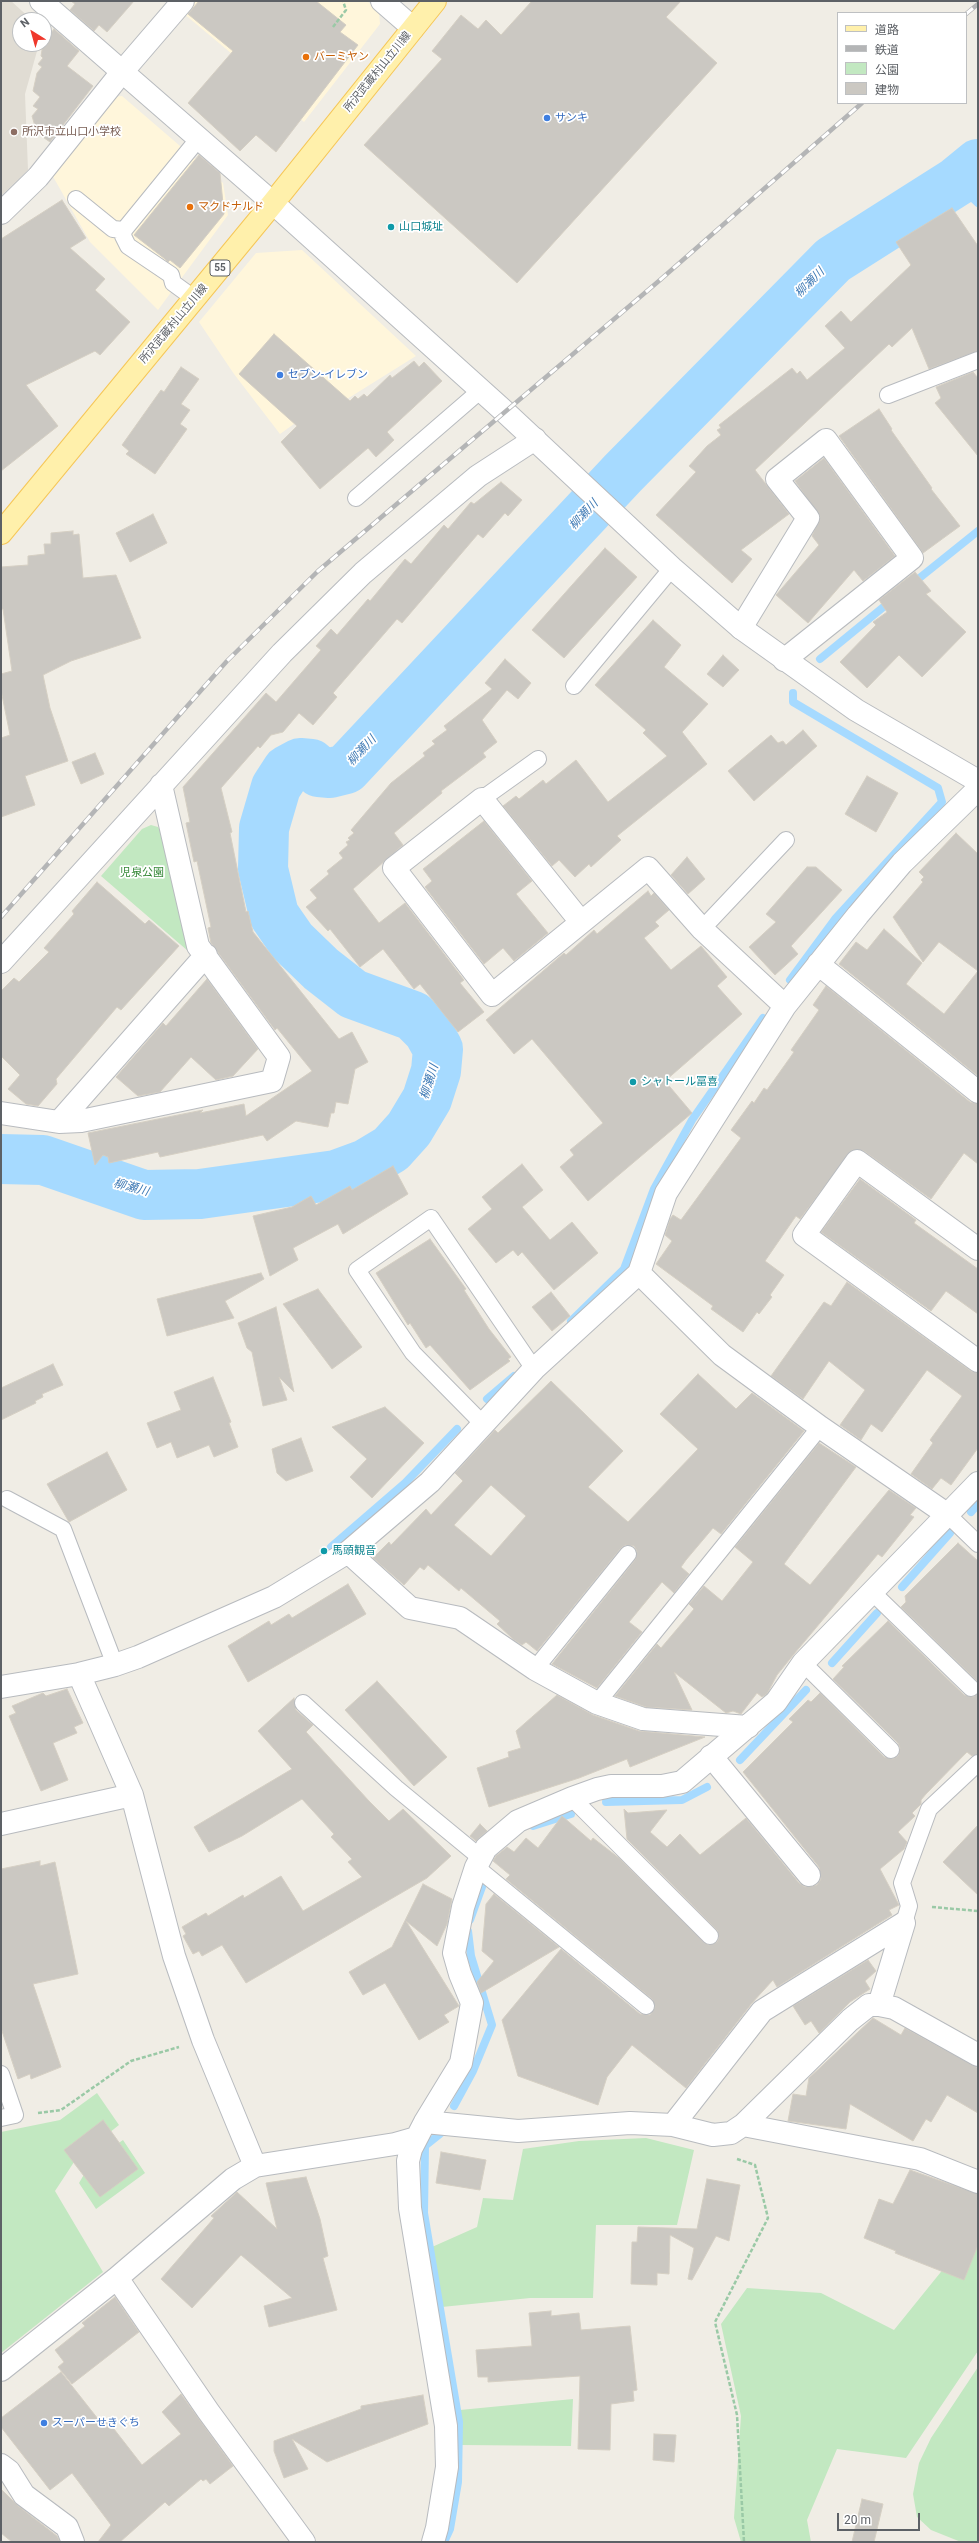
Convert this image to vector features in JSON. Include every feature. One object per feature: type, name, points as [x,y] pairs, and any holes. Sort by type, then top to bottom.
[{"type":"main road","name":"所沢武蔵村山立川線","points":[[1,533],[273,203],[435,1]]},
{"type":"street","points":[[41,1],[273,203],[481,390],[672,568],[741,628],[856,710],[978,781]]},
{"type":"street","points":[[1,213],[38,177],[122,72],[183,1]]},
{"type":"street","points":[[382,1],[413,28]]},
{"type":"street","points":[[1,962],[282,653],[363,573],[478,476],[535,440]]},
{"type":"street","points":[[741,628],[808,518],[777,479],[826,440],[912,558],[784,660]]},
{"type":"street","points":[[1,1113],[59,1122],[81,1121],[272,1081],[279,1057],[198,946],[161,785]]},
{"type":"street","points":[[1,1687],[79,1674],[115,1665],[138,1657],[274,1597],[348,1552],[430,1482],[534,1369],[639,1273],[666,1193],[785,1006],[902,863],[978,788]]},
{"type":"street","points":[[581,922],[482,799],[394,868],[492,995],[648,868],[702,929],[785,1006]]},
{"type":"street","points":[[59,1122],[206,955]]},
{"type":"street","points":[[818,964],[978,1092]]},
{"type":"street","points":[[978,1249],[857,1162],[804,1235],[978,1361]]},
{"type":"street","points":[[639,1273],[722,1355],[820,1427],[948,1515]]},
{"type":"street","points":[[433,2542],[437,2528],[447,2467],[446,2426],[410,2208],[408,2161],[421,2130],[461,2063],[470,2023],[472,2003],[454,1953],[463,1907],[478,1862],[486,1848],[518,1821],[596,1788],[612,1786],[662,1786],[682,1782],[776,1702],[803,1663],[978,1483]]},
{"type":"street","points":[[348,1552],[410,1608],[460,1618],[535,1669],[597,1703],[643,1719],[748,1726]]},
{"type":"street","points":[[79,1674],[132,1795],[174,1956],[203,2040],[255,2166]]},
{"type":"street","points":[[711,1756],[809,1875]]},
{"type":"street","points":[[1,1824],[132,1795]]},
{"type":"street","points":[[879,2005],[907,1914]]},
{"type":"street","points":[[674,2125],[762,2011],[907,1914]]},
{"type":"street","points":[[1,2370],[117,2278],[233,2179],[255,2166],[395,2144],[421,2130],[518,2131],[630,2123],[674,2125],[713,2135],[731,2134],[743,2125],[850,2020],[869,2005],[894,2008],[978,2055]]},
{"type":"street","points":[[743,2125],[920,2159],[978,2182]]},
{"type":"street","points":[[117,2278],[208,2411],[304,2542]]},
{"type":"street","points":[[1,2465],[9,2470],[24,2495],[67,2527],[73,2542]]},
{"type":"lane","points":[[195,298],[173,284],[171,275],[128,246],[124,241],[124,230],[198,138]]},
{"type":"lane","points":[[76,199],[113,229],[124,230]]},
{"type":"lane","points":[[888,395],[978,360]]},
{"type":"lane","points":[[356,498],[481,390]]},
{"type":"lane","points":[[574,686],[672,568]]},
{"type":"lane","points":[[482,799],[538,759]]},
{"type":"lane","points":[[702,929],[786,840]]},
{"type":"lane","points":[[483,1424],[413,1353],[357,1270],[431,1218],[534,1369]]},
{"type":"lane","points":[[597,1703],[820,1427]]},
{"type":"lane","points":[[7,1500],[64,1529],[115,1665]]},
{"type":"lane","points":[[948,1515],[978,1544]]},
{"type":"lane","points":[[535,1669],[628,1554]]},
{"type":"lane","points":[[872,1592],[971,1688]]},
{"type":"lane","points":[[803,1663],[891,1750]]},
{"type":"lane","points":[[303,1703],[478,1862],[646,2006]]},
{"type":"lane","points":[[907,1914],[902,1883],[929,1809],[978,1763]]},
{"type":"lane","points":[[572,1798],[710,1936]]},
{"type":"lane","points":[[1,2074],[8,2116]]},
{"type":"path","points":[[333,27],[346,10],[343,1]]},
{"type":"path","points":[[907,1914],[978,1911]]},
{"type":"path","points":[[8,2116],[61,2110],[131,2061],[203,2040]]},
{"type":"path","points":[[713,2135],[736,2158],[755,2165],[768,2218],[715,2322],[737,2415],[744,2542]]},
{"type":"shaded area","name":"所沢市立山口小学校","points":[[1,1],[11,1],[23,12],[12,12],[12,52],[37,52],[25,94],[28,170],[1,196]]},
{"type":"shaded area","points":[[194,1],[367,1],[379,11],[380,24],[304,122],[264,89],[268,84],[183,13]]},
{"type":"shaded area","points":[[122,96],[223,183],[228,215],[158,310],[90,242],[51,173],[112,97]]},
{"type":"shaded area","points":[[302,250],[416,356],[339,404],[333,396],[280,434],[234,374],[199,322],[256,253]]},
{"type":"green space","name":"児泉公園","points":[[151,825],[158,827],[163,835],[188,951],[101,876],[142,829]]},
{"type":"green space","points":[[97,2093],[119,2125],[76,2159],[55,2191],[103,2272],[1,2353],[1,2132],[60,2120]]},
{"type":"green space","points":[[646,2138],[694,2150],[677,2225],[596,2225],[593,2298],[530,2298],[442,2307],[432,2247],[477,2227],[483,2198],[513,2200],[523,2149],[579,2141]]},
{"type":"green space","points":[[123,2140],[145,2173],[96,2209],[79,2183],[92,2161]]},
{"type":"green space","points":[[978,2226],[978,2351],[906,2458],[837,2449],[807,2520],[811,2542],[741,2542],[734,2518],[741,2416],[721,2324],[747,2288],[821,2293],[894,2330]]},
{"type":"green space","points":[[978,2367],[978,2542],[961,2542],[931,2530],[917,2517],[913,2494],[919,2463],[931,2438]]},
{"type":"green space","points":[[573,2399],[571,2446],[462,2445],[460,2410]]},
{"type":"building","points":[[71,1],[134,1],[107,32],[99,25],[94,31],[70,10],[75,4]]},
{"type":"building","points":[[199,1],[316,1],[346,25],[340,32],[358,45],[276,152],[256,135],[240,151],[188,103],[233,51],[188,14]]},
{"type":"building","name":"サンキ","points":[[532,1],[681,1],[666,17],[717,63],[517,283],[364,145],[442,59],[432,51],[461,15],[478,29],[486,20],[501,35]]},
{"type":"building","points":[[54,29],[79,51],[67,66],[93,86],[50,142],[37,133],[32,116],[38,109],[33,106],[40,97],[33,91],[37,73],[42,67],[38,64],[43,58],[41,56],[42,52],[52,52],[52,32]]},
{"type":"building","name":"マクドナルド","points":[[199,155],[220,173],[224,214],[180,268],[170,260],[168,262],[134,235]]},
{"type":"building","points":[[62,200],[86,238],[70,248],[105,279],[95,290],[130,322],[100,355],[95,351],[26,385],[58,426],[1,471],[1,239]]},
{"type":"building","points":[[952,208],[978,246],[978,351],[929,369],[912,328],[892,347],[889,344],[755,470],[789,514],[741,550],[752,559],[732,583],[656,515],[696,472],[689,466],[707,446],[721,435],[717,430],[721,428],[719,425],[792,368],[797,374],[800,371],[807,380],[845,348],[825,326],[841,311],[851,322],[911,265],[896,242]]},
{"type":"building","points":[[274,334],[350,401],[355,396],[358,399],[364,394],[367,397],[390,375],[392,378],[414,361],[419,367],[424,362],[442,381],[387,432],[394,440],[376,457],[368,448],[320,489],[281,442],[297,426],[239,374]]},
{"type":"building","points":[[181,367],[199,379],[181,404],[190,410],[180,424],[187,429],[155,474],[126,454],[129,451],[122,445],[161,390],[164,392]]},
{"type":"building","points":[[973,372],[978,378],[978,456],[935,403],[941,398],[936,387]]},
{"type":"building","points":[[879,409],[892,429],[891,430],[932,488],[931,489],[960,526],[923,553],[839,436]]},
{"type":"building","points":[[824,458],[895,556],[863,581],[854,570],[808,623],[776,595],[819,545],[812,536],[820,517],[795,481]]},
{"type":"building","points":[[501,482],[522,500],[508,516],[505,513],[483,538],[478,534],[402,623],[397,619],[333,693],[337,697],[313,725],[299,713],[283,732],[271,735],[260,748],[258,746],[221,788],[232,832],[230,833],[246,912],[248,911],[253,932],[339,1039],[352,1032],[368,1062],[355,1069],[348,1104],[336,1102],[334,1113],[331,1113],[328,1127],[296,1121],[267,1141],[263,1135],[160,1157],[158,1152],[109,1163],[108,1157],[103,1155],[95,1165],[88,1133],[203,1110],[200,1113],[244,1104],[246,1116],[312,1071],[277,1028],[275,1030],[211,943],[208,928],[211,927],[197,861],[194,862],[186,823],[190,822],[183,787],[266,693],[276,702],[321,650],[316,646],[331,629],[337,635],[368,599],[370,601],[405,559],[411,564],[444,525],[448,529],[471,502],[474,504]]},
{"type":"building","points":[[153,514],[167,543],[130,562],[116,533]]},
{"type":"building","points":[[73,531],[73,535],[79,534],[83,578],[116,575],[141,638],[71,661],[43,675],[50,708],[68,761],[25,776],[35,805],[1,817],[1,738],[10,735],[1,690],[1,674],[12,671],[3,609],[1,609],[1,567],[28,565],[28,556],[45,554],[44,544],[51,544],[51,533]]},
{"type":"building","points":[[605,548],[637,577],[564,658],[532,630]]},
{"type":"building","points":[[915,572],[931,591],[926,594],[966,632],[922,677],[899,655],[867,688],[840,662],[876,625],[873,622],[887,612],[879,600]]},
{"type":"building","points":[[653,620],[681,645],[664,667],[708,704],[682,732],[707,764],[617,836],[621,840],[591,867],[589,864],[575,877],[559,860],[552,866],[503,806],[516,796],[519,799],[543,780],[546,784],[576,760],[608,802],[667,756],[643,733],[646,730],[595,685]]},
{"type":"building","points":[[723,655],[739,670],[723,687],[707,674]]},
{"type":"building","points":[[505,659],[531,683],[518,699],[507,690],[482,720],[497,742],[483,753],[486,757],[441,791],[442,793],[394,833],[403,845],[353,889],[379,923],[405,903],[464,980],[460,983],[484,1012],[458,1032],[420,984],[414,989],[383,949],[360,967],[330,929],[328,931],[306,907],[317,898],[310,890],[329,874],[327,871],[343,858],[339,853],[348,845],[346,842],[350,840],[348,838],[354,833],[351,830],[391,783],[425,756],[423,753],[435,744],[432,741],[447,730],[444,726],[492,689],[485,683]]},
{"type":"building","points":[[803,730],[817,746],[754,801],[728,771],[771,735],[778,743],[783,741],[786,745]]},
{"type":"building","points":[[95,753],[104,774],[81,784],[72,762]]},
{"type":"building","points":[[867,776],[898,793],[876,832],[845,814]]},
{"type":"building","points":[[484,821],[532,881],[516,894],[548,933],[514,961],[503,948],[484,964],[425,887],[432,881],[423,869]]},
{"type":"building","points":[[956,833],[978,854],[978,971],[939,942],[923,962],[893,917],[923,882],[921,880],[924,877],[919,872]]},
{"type":"building","points":[[687,857],[705,879],[688,894],[671,875]]},
{"type":"building","points":[[807,867],[816,867],[842,890],[791,946],[798,954],[775,975],[749,947],[776,922],[766,914]]},
{"type":"building","points":[[97,882],[145,924],[149,920],[179,946],[121,1010],[117,1007],[56,1079],[57,1084],[38,1106],[26,1104],[8,1089],[20,1075],[1,1056],[1,991],[14,978],[19,982],[49,952],[44,948],[74,914],[72,911]]},
{"type":"building","points":[[648,891],[651,896],[654,893],[669,910],[655,922],[659,926],[644,938],[671,970],[701,946],[727,977],[717,986],[742,1014],[665,1081],[692,1113],[588,1201],[560,1167],[574,1155],[570,1150],[603,1123],[532,1039],[514,1054],[486,1020],[564,953],[566,955],[594,930],[597,934]]},
{"type":"building","points":[[884,929],[922,963],[906,984],[944,1014],[978,971],[978,1076],[839,964],[856,942],[867,950]]},
{"type":"building","points":[[207,979],[258,1049],[233,1076],[216,1080],[191,1057],[160,1092],[138,1096],[116,1077],[163,1023],[166,1026]]},
{"type":"building","points":[[826,986],[970,1102],[978,1104],[978,1164],[964,1153],[931,1199],[864,1151],[852,1150],[800,1219],[796,1216],[765,1261],[784,1275],[770,1295],[772,1297],[759,1314],[757,1312],[743,1332],[711,1309],[713,1306],[656,1264],[672,1241],[665,1235],[670,1219],[673,1215],[681,1220],[741,1138],[731,1130],[752,1101],[754,1103],[764,1088],[767,1090],[794,1052],[791,1050],[819,1010],[813,1005]]},
{"type":"building","points":[[522,1164],[543,1190],[522,1207],[550,1240],[572,1222],[598,1253],[554,1290],[522,1252],[518,1256],[513,1250],[496,1263],[468,1229],[492,1209],[482,1197]]},
{"type":"building","points":[[393,1166],[408,1194],[343,1234],[338,1224],[293,1248],[298,1260],[270,1276],[253,1216],[292,1207],[311,1196],[316,1205],[350,1186],[352,1190]]},
{"type":"building","points":[[860,1179],[916,1220],[914,1223],[978,1269],[978,1314],[946,1291],[931,1311],[821,1232]]},
{"type":"building","points":[[430,1239],[466,1289],[464,1290],[489,1329],[511,1357],[508,1359],[510,1361],[470,1390],[430,1345],[426,1348],[410,1323],[408,1325],[376,1273]]},
{"type":"building","points":[[261,1273],[264,1279],[225,1301],[234,1318],[167,1336],[157,1299]]},
{"type":"building","points":[[847,1282],[971,1371],[978,1373],[978,1448],[951,1485],[941,1478],[932,1489],[911,1474],[933,1443],[930,1440],[962,1396],[927,1370],[882,1432],[871,1424],[861,1440],[840,1425],[865,1390],[829,1361],[803,1399],[771,1376],[824,1302],[831,1306]]},
{"type":"building","points":[[318,1289],[362,1347],[332,1369],[283,1304]]},
{"type":"building","points":[[551,1292],[570,1316],[552,1331],[532,1307]]},
{"type":"building","points":[[276,1307],[294,1392],[279,1377],[287,1400],[263,1406],[252,1352],[247,1348],[238,1323]]},
{"type":"building","points":[[53,1364],[63,1385],[42,1394],[43,1397],[35,1401],[36,1403],[1,1420],[1,1388]]},
{"type":"building","points":[[698,1374],[736,1409],[752,1393],[804,1431],[721,1534],[713,1528],[686,1560],[681,1567],[689,1574],[674,1593],[662,1582],[629,1622],[642,1632],[597,1688],[552,1664],[635,1560],[637,1551],[634,1546],[625,1545],[621,1548],[537,1651],[526,1642],[522,1645],[514,1640],[497,1624],[500,1621],[461,1588],[459,1591],[428,1565],[424,1570],[420,1567],[404,1585],[373,1558],[389,1542],[391,1545],[426,1509],[431,1515],[463,1481],[455,1473],[495,1430],[498,1433],[551,1381],[623,1451],[588,1487],[628,1522],[698,1449],[660,1414]],"holes":[[[491,1485],[526,1516],[491,1556],[454,1525]]]},
{"type":"building","points":[[213,1377],[231,1422],[229,1423],[238,1447],[214,1457],[209,1445],[177,1458],[171,1442],[157,1448],[147,1423],[181,1410],[174,1392]]},
{"type":"building","points":[[385,1407],[424,1443],[372,1498],[350,1477],[367,1459],[332,1427]]},
{"type":"building","points":[[301,1438],[313,1471],[286,1481],[277,1473],[272,1449]]},
{"type":"building","points":[[819,1443],[856,1467],[784,1564],[810,1585],[889,1490],[916,1508],[910,1515],[914,1517],[882,1557],[878,1554],[794,1654],[777,1675],[767,1694],[762,1697],[757,1693],[741,1714],[733,1711],[726,1713],[674,1672],[692,1710],[646,1707],[615,1696],[657,1644],[661,1648],[694,1609],[689,1604],[704,1586],[722,1601],[753,1562],[735,1547]]},
{"type":"building","points":[[107,1452],[127,1490],[69,1522],[47,1484]]},
{"type":"building","points":[[958,1543],[978,1561],[978,1682],[901,1607],[906,1602],[905,1596]]},
{"type":"building","points":[[348,1584],[366,1614],[248,1682],[228,1646],[269,1621],[271,1625],[289,1614],[292,1618]]},
{"type":"building","points":[[888,1621],[964,1695],[973,1697],[978,1694],[978,1754],[972,1756],[967,1752],[926,1794],[921,1800],[921,1804],[912,1813],[915,1816],[898,1832],[907,1842],[904,1849],[880,1869],[899,1905],[889,1910],[892,1915],[777,1987],[773,1980],[752,2003],[686,2088],[632,2045],[607,2077],[598,2105],[518,2076],[502,2020],[561,1949],[640,2014],[650,2015],[655,2007],[652,1999],[506,1879],[510,1875],[493,1861],[496,1856],[507,1847],[514,1852],[526,1838],[538,1848],[562,1816],[591,1841],[593,1838],[619,1858],[708,1945],[717,1942],[719,1938],[717,1930],[627,1839],[624,1809],[628,1813],[667,1810],[650,1832],[667,1847],[680,1834],[700,1855],[746,1818],[799,1883],[805,1887],[817,1885],[821,1879],[819,1867],[743,1772],[793,1722],[789,1719],[808,1700],[811,1702],[820,1693],[884,1757],[893,1759],[898,1756],[900,1748],[898,1743],[833,1679],[844,1667],[842,1666]]},
{"type":"building","points":[[377,1681],[447,1757],[414,1786],[345,1710]]},
{"type":"building","points":[[67,1689],[83,1723],[74,1727],[77,1733],[53,1743],[68,1780],[41,1791],[9,1716],[16,1713],[12,1706],[43,1693],[46,1696]]},
{"type":"building","points":[[557,1695],[593,1715],[639,1731],[705,1737],[630,1767],[627,1759],[579,1778],[489,1807],[477,1768],[509,1757],[508,1752],[521,1748],[516,1731]]},
{"type":"building","points":[[294,1698],[296,1710],[313,1725],[306,1732],[369,1801],[389,1821],[403,1809],[451,1856],[427,1878],[246,1983],[222,1945],[202,1956],[199,1951],[193,1954],[183,1936],[186,1934],[182,1927],[206,1913],[208,1916],[243,1895],[244,1898],[281,1876],[303,1911],[362,1877],[348,1862],[352,1859],[331,1837],[334,1834],[302,1799],[242,1836],[209,1852],[194,1827],[292,1769],[258,1731]]},
{"type":"building","points":[[480,1824],[487,1831],[476,1841],[470,1836]]},
{"type":"building","points":[[978,1825],[978,1895],[943,1862]]},
{"type":"building","points":[[40,1861],[40,1866],[55,1862],[78,1974],[33,1984],[61,2067],[31,2079],[30,2074],[18,2079],[1,2028],[1,1869]]},
{"type":"building","points":[[423,1884],[452,1899],[447,1924],[437,1946],[406,1921],[459,2006],[444,2015],[449,2022],[419,2040],[385,1983],[363,1995],[349,1972],[392,1947]]},
{"type":"building","points":[[494,1894],[559,1947],[481,1993],[477,1982],[494,1961],[482,1951],[486,1904]]},
{"type":"building","points":[[868,1960],[876,1971],[865,1981],[870,1989],[850,2002],[819,2033],[811,2021],[805,2025],[793,2006]]},
{"type":"building","points":[[873,2018],[901,2035],[905,2028],[978,2068],[978,2113],[947,2095],[931,2122],[926,2119],[913,2141],[850,2104],[846,2129],[788,2121],[793,2094],[806,2096],[809,2078]]},
{"type":"building","points":[[103,2120],[138,2169],[100,2197],[64,2150]]},
{"type":"building","points":[[441,2152],[486,2160],[480,2190],[436,2183]]},
{"type":"building","points":[[910,2170],[978,2194],[978,2245],[964,2280],[895,2253],[896,2251],[864,2238],[879,2199],[893,2204]]},
{"type":"building","points":[[306,2177],[320,2219],[328,2256],[323,2258],[337,2310],[269,2327],[264,2306],[292,2298],[241,2255],[192,2308],[161,2279],[214,2218],[211,2216],[237,2192],[277,2229],[266,2183]]},
{"type":"building","points":[[707,2179],[740,2185],[729,2241],[716,2236],[692,2280],[688,2279],[694,2248],[670,2235],[669,2274],[657,2273],[657,2285],[631,2284],[632,2242],[637,2242],[638,2227],[697,2229]]},
{"type":"building","points":[[115,2297],[139,2332],[72,2384],[58,2367],[64,2362],[55,2350],[85,2326],[82,2323]]},
{"type":"building","points":[[551,2311],[551,2316],[579,2313],[581,2330],[630,2326],[637,2390],[633,2391],[634,2401],[611,2404],[610,2450],[578,2449],[580,2376],[488,2382],[488,2377],[478,2377],[476,2350],[532,2346],[529,2313]]},
{"type":"building","points":[[61,2372],[102,2424],[107,2420],[142,2465],[181,2434],[162,2412],[181,2394],[233,2466],[210,2484],[206,2479],[203,2481],[201,2479],[169,2506],[165,2502],[120,2542],[98,2542],[111,2525],[72,2473],[50,2490],[1,2427],[1,2418]]},
{"type":"building","points":[[423,2395],[428,2424],[327,2462],[292,2439],[308,2469],[284,2478],[274,2451],[274,2441],[361,2409],[361,2406]]},
{"type":"building","points":[[654,2434],[676,2435],[674,2462],[653,2460]]},
{"type":"building","points":[[1,2489],[17,2505],[57,2536],[60,2542],[12,2542],[1,2533]]},
{"type":"building","points":[[862,2499],[883,2504],[874,2542],[852,2542]]},
{"type":"waterway","name":"柳瀬川","points":[[1,1159],[43,1160],[144,1195],[200,1194],[336,1175],[366,1164],[391,1149],[409,1129],[427,1099],[436,1071],[438,1049],[428,1031],[413,1016],[353,994],[321,969],[292,941],[274,915],[263,869],[264,828],[276,787],[287,770],[300,763],[311,764],[319,772],[330,773],[346,769],[623,473],[833,260],[956,182],[978,164]]},
{"type":"waterway","points":[[956,182],[978,203]]},
{"type":"waterway","points":[[912,584],[978,531]]},
{"type":"waterway","points":[[820,659],[892,600]]},
{"type":"waterway","points":[[790,980],[835,919],[942,802],[938,788],[793,702],[793,693]]},
{"type":"waterway","points":[[571,1321],[624,1269],[654,1189],[692,1120],[763,1018]]},
{"type":"waterway","points":[[487,1399],[514,1376]]},
{"type":"waterway","points":[[331,1547],[405,1483],[457,1429]]},
{"type":"waterway","points":[[971,1512],[978,1504]]},
{"type":"waterway","points":[[902,1587],[950,1533]]},
{"type":"waterway","points":[[832,1663],[877,1613]]},
{"type":"waterway","points":[[740,1760],[806,1690]]},
{"type":"waterway","points":[[606,1802],[682,1800],[707,1787]]},
{"type":"waterway","points":[[533,1826],[571,1814]]},
{"type":"waterway","points":[[470,1920],[482,1887]]},
{"type":"waterway","points":[[454,2106],[473,2071],[492,2025],[471,1956],[468,1931]]},
{"type":"waterway","points":[[440,2134],[425,2146],[424,2213],[459,2422],[458,2482],[450,2529],[444,2542]]},
{"type":"railway","points":[[967,13],[978,4]]},
{"type":"railway","points":[[1,917],[227,661],[318,571],[660,280],[861,104]]},
{"type":"place","name":"バーミヤン","points":[[306,57]]},
{"type":"place","name":"サンキ","points":[[547,118]]},
{"type":"place","name":"所沢市立山口小学校","points":[[14,132]]},
{"type":"place","name":"マクドナルド","points":[[190,207]]},
{"type":"place","name":"山口城址","points":[[391,227]]},
{"type":"place","name":"セブン-イレブン","points":[[280,375]]},
{"type":"place","name":"シャトール冨喜","points":[[633,1082]]},
{"type":"place","name":"馬頭観音","points":[[324,1551]]},
{"type":"place","name":"スーパーせきぐち","points":[[44,2423]]}]
